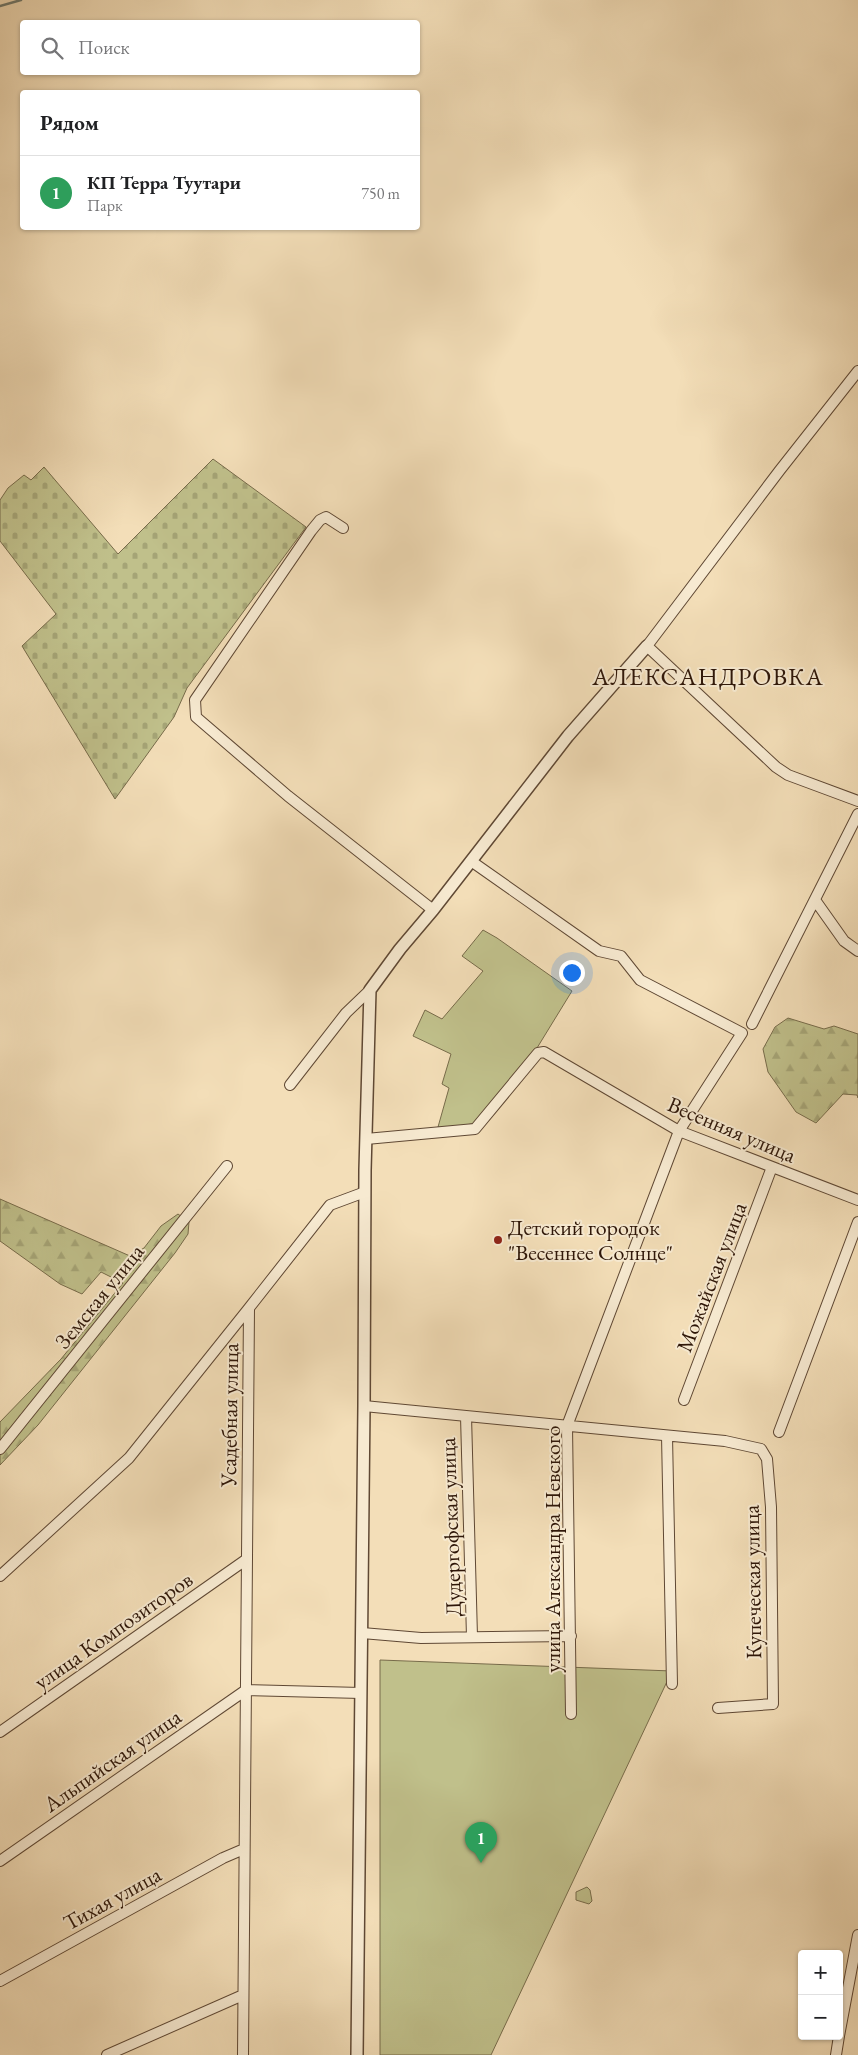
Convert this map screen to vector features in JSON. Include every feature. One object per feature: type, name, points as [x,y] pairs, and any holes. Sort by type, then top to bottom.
[{"type":"street","points":[[290,1085],[346,1013],[370,990],[400,949],[433,910],[568,736],[647,646],[780,470],[858,371]]},
{"type":"street","points":[[343,528],[326,517],[320,520],[311,531],[194,700],[196,717],[288,796],[433,910]]},
{"type":"street","points":[[647,646],[776,767],[788,775],[858,801]]},
{"type":"street","points":[[752,1024],[858,814]]},
{"type":"street","name":"улица Александра Невского","points":[[471,861],[599,951],[621,956],[640,980],[742,1033],[678,1131],[567,1426],[571,1714]]},
{"type":"street","points":[[815,900],[844,941],[858,951]]},
{"type":"street","points":[[357,2055],[365,1192],[370,990]]},
{"type":"street","name":"Весенняя улица","points":[[366,1138],[475,1129],[538,1054],[544,1052],[678,1131],[858,1200]]},
{"type":"street","name":"Земская улица","points":[[0,1449],[227,1166]]},
{"type":"street","name":"Можайская улица","points":[[684,1400],[772,1167]]},
{"type":"street","points":[[0,1576],[129,1458],[330,1205],[365,1192]]},
{"type":"street","points":[[778,1432],[858,1222]]},
{"type":"street","name":"Усадебная улица","points":[[242,2055],[249,1308]]},
{"type":"street","points":[[364,1406],[667,1436],[672,1684]]},
{"type":"street","name":"Дудергофская улица","points":[[466,1416],[472,1637]]},
{"type":"street","name":"Купеческая улица","points":[[667,1436],[725,1441],[760,1449],[767,1460],[770,1507],[773,1704],[718,1708]]},
{"type":"street","name":"улица Композиторов","points":[[0,1732],[247,1559]]},
{"type":"street","points":[[362,1633],[421,1638],[571,1636]]},
{"type":"street","points":[[246,1690],[361,1692]]},
{"type":"street","name":"Альпийская улица","points":[[0,1861],[246,1690]]},
{"type":"street","name":"Тихая улица","points":[[0,1981],[223,1858],[244,1849]]},
{"type":"street","points":[[843,2015],[858,1935]]},
{"type":"street","points":[[107,2055],[243,1995]]},
{"type":"street","points":[[836,2055],[838,2040]]},
{"type":"green space","points":[[213,459],[306,527],[187,688],[174,717],[115,799],[22,646],[56,614],[0,541],[0,500],[8,488],[24,475],[31,480],[44,467],[118,554]]},
{"type":"green space","points":[[483,930],[572,991],[537,1048],[476,1123],[448,1129],[438,1127],[449,1088],[442,1084],[451,1054],[413,1036],[425,1010],[442,1019],[483,971],[462,956]]},
{"type":"green space","points":[[788,1018],[824,1029],[834,1026],[858,1034],[858,1098],[857,1095],[843,1094],[816,1123],[796,1112],[768,1072],[763,1049],[775,1027]]},
{"type":"green space","points":[[0,1199],[130,1256],[144,1248],[161,1226],[178,1214],[189,1222],[188,1234],[175,1253],[38,1425],[0,1465],[0,1422],[61,1359],[123,1283],[101,1272],[82,1294],[60,1284],[0,1241]]},
{"type":"green space","points":[[380,1660],[672,1671],[491,2055],[380,2055]]},
{"type":"green space","points":[[587,1887],[590,1890],[592,1901],[589,1904],[576,1900],[576,1892]]},
{"type":"waterway","points":[[0,6],[21,0]]},
{"type":"place","name":"Детский городок \"Весеннее Солнце\"","points":[[498,1240]]},
{"type":"place","name":"КП Терра Туутари","points":[[481,1863]]},
{"type":"district","name":"АЛЕКСАНДРОВКА","points":[[708,676]]}]
